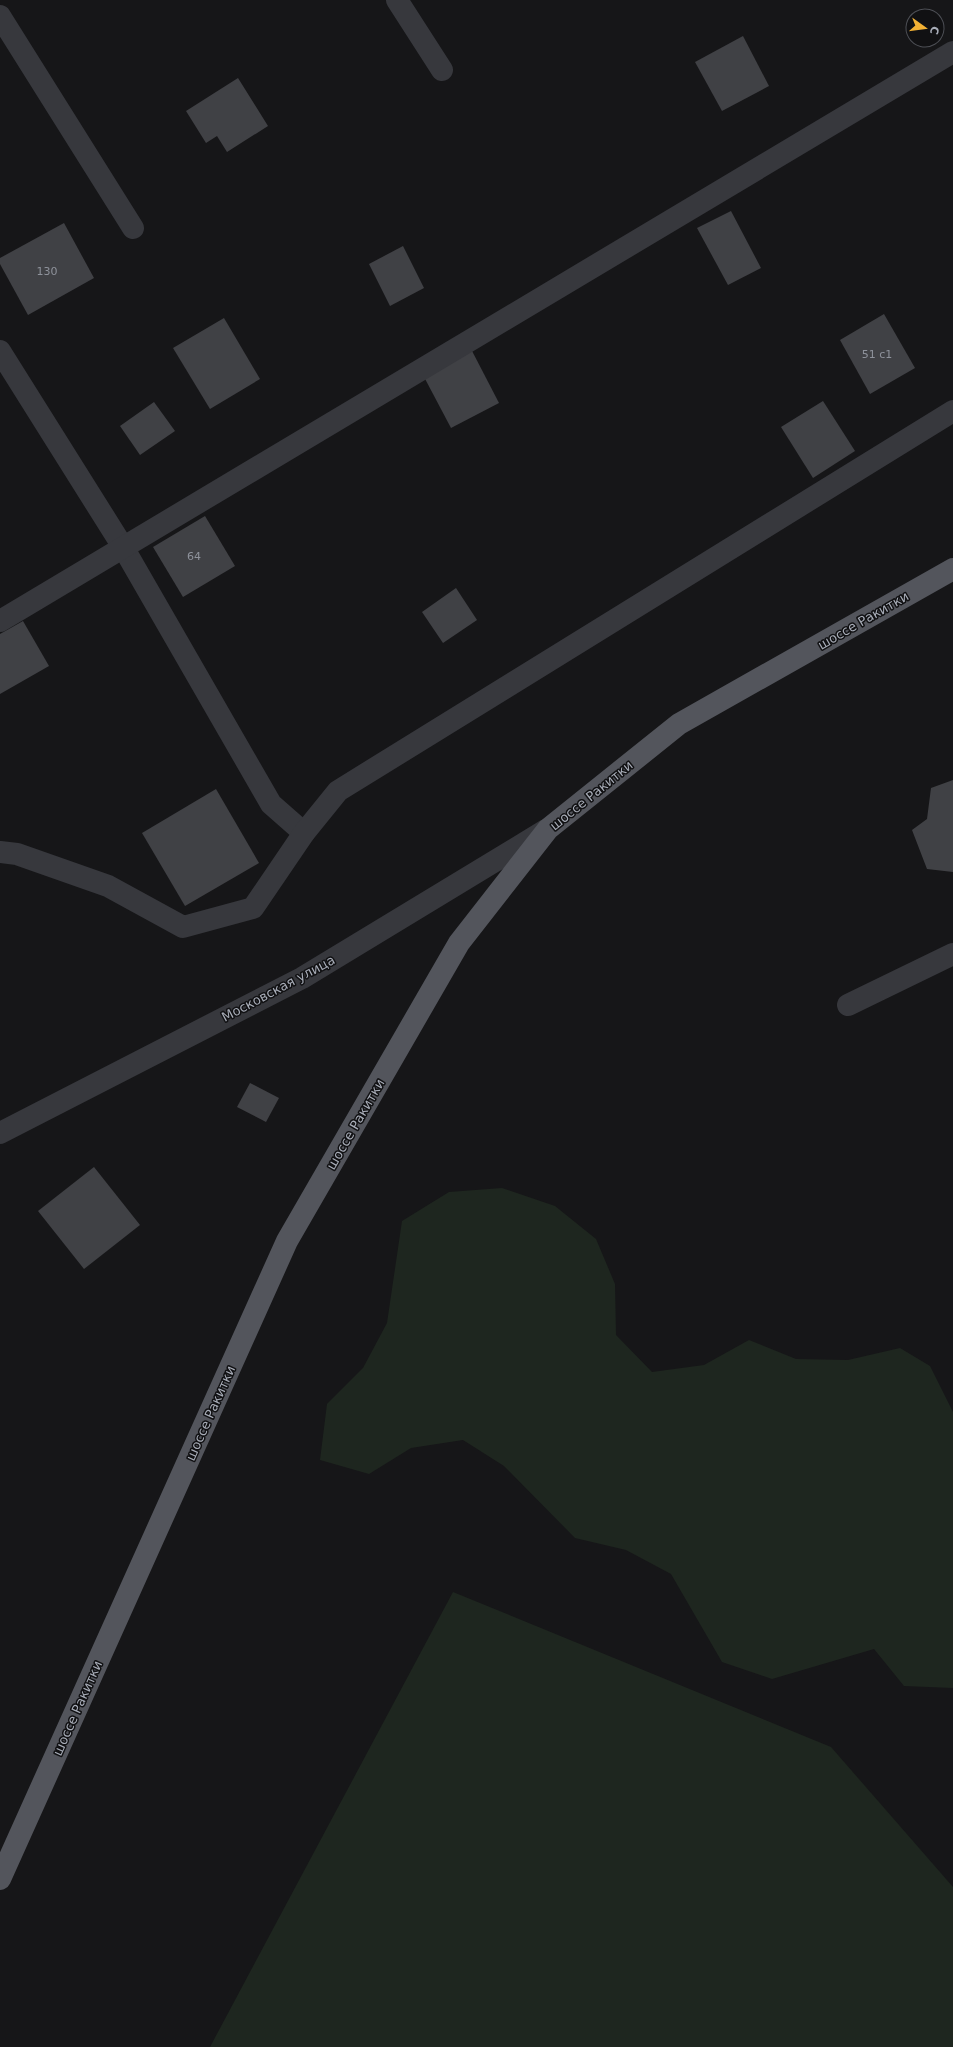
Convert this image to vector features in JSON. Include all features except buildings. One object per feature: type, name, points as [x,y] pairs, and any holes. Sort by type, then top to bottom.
[{"type":"main road","name":"шоссе Ракитки","points":[[0,1879],[287,1241],[459,943],[548,829],[679,724],[953,569]]},
{"type":"street","points":[[397,0],[442,70]]},
{"type":"street","points":[[0,16],[133,228]]},
{"type":"street","points":[[0,621],[953,52]]},
{"type":"street","points":[[0,350],[123,547],[271,804],[304,833]]},
{"type":"street","points":[[0,852],[17,854],[108,886],[183,927],[253,908],[304,833],[338,791],[953,411]]},
{"type":"street","name":"Московская улица","points":[[0,1133],[302,978],[548,829]]},
{"type":"street","points":[[848,1005],[953,954]]},
{"type":"shaded area","points":[[502,1188],[555,1206],[596,1239],[615,1284],[616,1335],[652,1372],[704,1365],[749,1340],[796,1359],[848,1360],[900,1348],[930,1366],[953,1412],[953,1688],[904,1686],[874,1649],[772,1679],[722,1662],[671,1574],[626,1550],[575,1538],[504,1466],[463,1440],[411,1448],[369,1474],[320,1460],[327,1404],[363,1368],[387,1323],[402,1221],[449,1192]]},
{"type":"shaded area","points":[[453,1592],[831,1747],[953,1887],[953,2047],[210,2047]]}]
